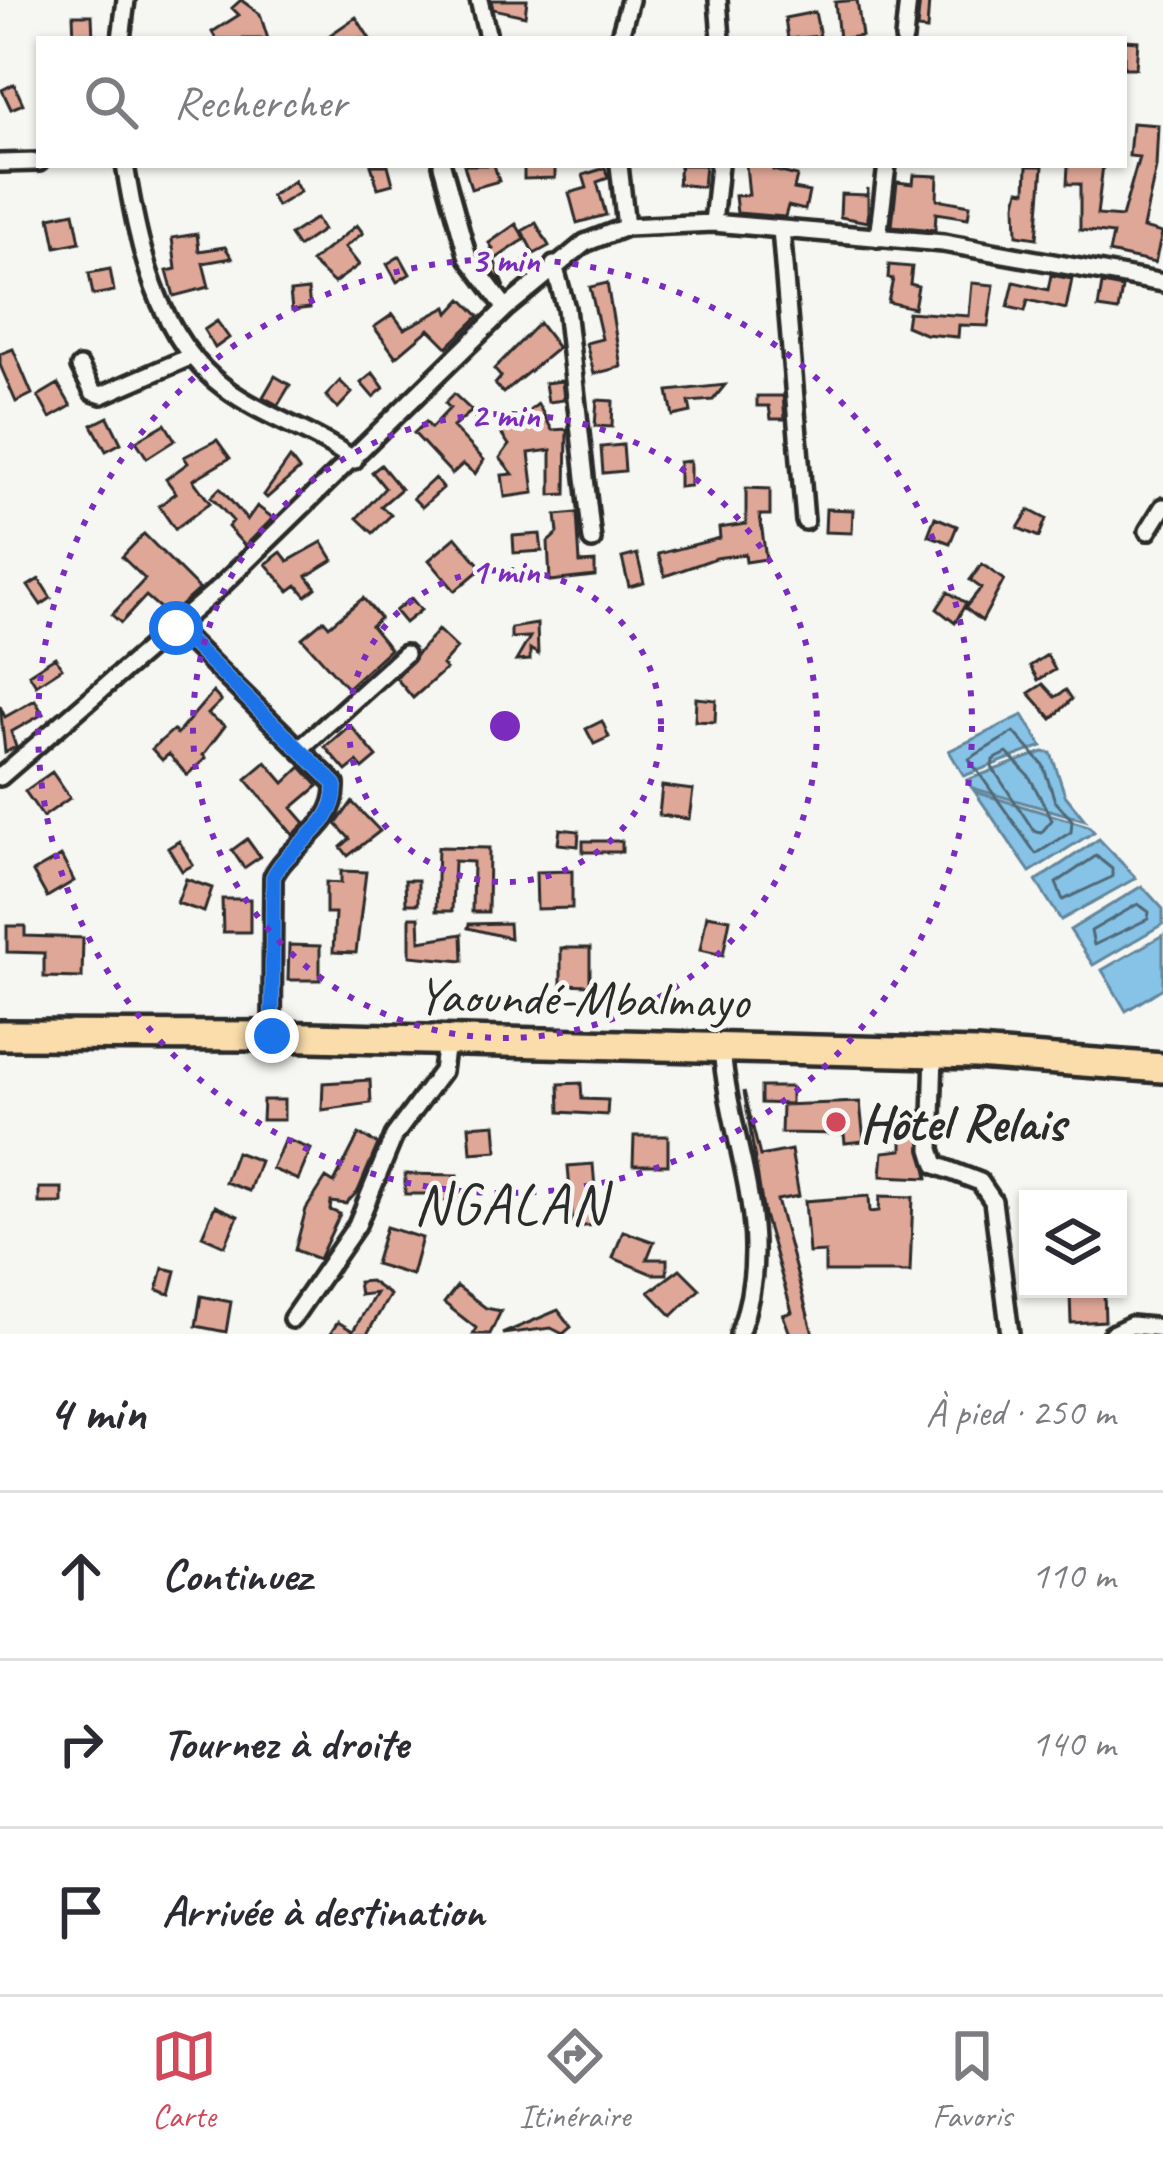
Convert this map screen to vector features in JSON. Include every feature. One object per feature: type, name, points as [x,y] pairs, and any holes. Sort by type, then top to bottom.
[{"type":"highway","name":"Yaoundé-Mbalmayo","points":[[1,1035],[272,1036],[934,1053],[1163,1068]]},
{"type":"street","points":[[121,36],[126,0]]},
{"type":"street","points":[[478,0],[488,36]]},
{"type":"street","points":[[620,36],[630,0]]},
{"type":"street","points":[[718,0],[722,36]]},
{"type":"street","points":[[904,36],[908,0]]},
{"type":"street","points":[[0,163],[36,161]]},
{"type":"street","points":[[126,168],[138,243],[170,321],[192,356],[225,389],[316,433],[354,460]]},
{"type":"street","points":[[443,168],[468,258],[506,308]]},
{"type":"street","points":[[619,168],[626,227]]},
{"type":"street","points":[[713,223],[719,168]]},
{"type":"street","points":[[878,238],[887,168]]},
{"type":"street","points":[[0,777],[176,628],[506,308],[585,243],[626,227],[713,223],[1032,256],[1163,283]]},
{"type":"street","points":[[781,229],[805,521]]},
{"type":"street","points":[[554,265],[566,308],[592,541]]},
{"type":"street","points":[[80,367],[93,392],[101,395],[192,356]]},
{"type":"street","points":[[1148,531],[1163,507]]},
{"type":"street","points":[[176,628],[335,784],[336,800],[330,814],[279,863],[273,877],[272,1036]]},
{"type":"street","points":[[302,747],[405,655]]},
{"type":"street","points":[[0,1059],[1,1035]]},
{"type":"street","points":[[292,1319],[357,1225],[394,1136],[442,1072],[446,1043]]},
{"type":"street","points":[[722,1048],[726,1094],[755,1210],[755,1264],[739,1334]]},
{"type":"street","points":[[934,1053],[931,1150],[936,1165],[980,1182],[993,1201],[1010,1334]]},
{"type":"street","points":[[1112,1334],[1131,1324],[1163,1328]]},
{"type":"water","points":[[1023,715],[1042,746],[964,776],[949,751]]},
{"type":"water","points":[[1051,753],[1065,795],[1085,820],[972,788],[967,780]]},
{"type":"water","points":[[975,792],[1089,826],[1094,832],[1030,872]]},
{"type":"water","points":[[1099,839],[1136,878],[1061,920],[1036,881]]},
{"type":"water","points":[[1142,886],[1163,909],[1163,924],[1093,965],[1070,930]]},
{"type":"water","points":[[1163,935],[1163,988],[1126,1011],[1102,970]]},
{"type":"building","points":[[241,0],[260,14],[267,36],[214,36],[212,32],[239,15],[232,8]]},
{"type":"building","points":[[491,0],[527,0],[525,16],[493,9]]},
{"type":"building","points":[[857,0],[862,36],[839,36],[835,2]]},
{"type":"building","points":[[920,0],[929,0],[927,30],[917,29]]},
{"type":"building","points":[[815,12],[820,36],[788,36],[785,18]]},
{"type":"building","points":[[73,15],[92,15],[93,36],[74,36]]},
{"type":"building","points":[[356,17],[368,36],[328,36]]},
{"type":"building","points":[[1127,40],[1138,41],[1136,68],[1127,68]]},
{"type":"building","points":[[14,84],[23,104],[11,109],[2,90]]},
{"type":"building","points":[[1132,123],[1158,125],[1156,167],[1143,228],[1162,233],[1155,263],[1109,253],[1113,234],[1080,230],[1080,184],[1067,184],[1068,168],[1103,168],[1097,215],[1122,217],[1139,157],[1129,156]]},
{"type":"building","points":[[372,168],[389,168],[393,184],[378,188]]},
{"type":"building","points":[[465,168],[495,168],[499,181],[471,189]]},
{"type":"building","points":[[524,168],[555,168],[555,178],[524,179]]},
{"type":"building","points":[[605,168],[608,178],[597,182],[606,215],[577,223],[569,193],[587,188],[583,175]]},
{"type":"building","points":[[680,168],[705,168],[703,187],[678,184]]},
{"type":"building","points":[[746,168],[773,168],[797,176],[794,189],[809,192],[805,210],[788,206],[785,217],[737,213],[735,196],[749,195]]},
{"type":"building","points":[[1027,168],[1043,168],[1037,238],[1017,235],[1016,204],[1019,190],[1026,191]]},
{"type":"building","points":[[914,175],[938,176],[937,199],[970,205],[968,218],[936,213],[935,230],[892,226],[897,182],[913,184]]},
{"type":"building","points":[[294,181],[300,192],[277,206],[271,196]]},
{"type":"building","points":[[868,188],[868,222],[840,217],[841,194],[867,195]]},
{"type":"building","points":[[74,212],[80,242],[56,247],[50,217]]},
{"type":"building","points":[[316,218],[323,230],[298,247],[290,235]]},
{"type":"building","points":[[536,223],[549,246],[534,254],[522,231]]},
{"type":"building","points":[[516,224],[525,239],[494,260],[505,287],[481,256],[493,249],[489,243]]},
{"type":"building","points":[[357,225],[363,233],[345,247],[359,265],[334,283],[311,262]]},
{"type":"building","points":[[197,234],[199,251],[225,247],[232,258],[203,263],[209,287],[174,296],[167,271],[176,269],[172,238]]},
{"type":"building","points":[[400,256],[410,274],[397,282],[387,264]]},
{"type":"building","points":[[889,265],[912,267],[910,284],[918,286],[914,308],[888,302],[893,279],[888,278]]},
{"type":"building","points":[[110,269],[114,291],[93,295],[89,273]]},
{"type":"building","points":[[1051,275],[1072,279],[1066,309],[1028,300],[1025,311],[1008,307],[1014,282],[1048,290]]},
{"type":"building","points":[[607,283],[621,367],[594,374],[586,343],[602,339],[590,287]]},
{"type":"building","points":[[972,283],[994,285],[988,326],[959,325],[958,337],[925,334],[906,326],[908,312],[969,316]]},
{"type":"building","points":[[1102,284],[1122,288],[1118,311],[1098,308]]},
{"type":"building","points":[[308,290],[310,308],[292,310],[290,292]]},
{"type":"building","points":[[462,299],[479,316],[447,347],[429,329],[396,357],[374,327],[393,314],[404,329],[447,307],[449,313]]},
{"type":"building","points":[[217,321],[229,338],[215,348],[204,330]]},
{"type":"building","points":[[539,323],[558,348],[503,393],[495,384],[501,377],[494,369]]},
{"type":"building","points":[[13,349],[32,394],[16,402],[0,365],[0,354]]},
{"type":"building","points":[[373,373],[384,388],[373,397],[361,383]]},
{"type":"building","points":[[275,376],[290,385],[278,405],[263,397]]},
{"type":"building","points":[[340,381],[352,393],[338,408],[326,396]]},
{"type":"building","points":[[562,381],[564,400],[548,402],[545,383]]},
{"type":"building","points":[[58,384],[71,406],[50,418],[38,396]]},
{"type":"building","points":[[725,385],[713,400],[689,402],[691,412],[673,416],[668,391]]},
{"type":"building","points":[[454,394],[472,411],[453,427],[484,460],[475,474],[463,464],[452,474],[414,433],[426,422],[431,428],[450,408],[445,403]]},
{"type":"building","points":[[757,396],[783,396],[785,419],[771,419],[769,406],[757,406]]},
{"type":"building","points":[[597,400],[613,401],[612,427],[595,426]]},
{"type":"building","points":[[538,404],[552,430],[567,429],[566,494],[551,495],[551,450],[529,453],[534,493],[505,497],[502,475],[513,474],[500,458],[509,445],[501,433]]},
{"type":"building","points":[[108,417],[121,443],[106,451],[92,425]]},
{"type":"building","points":[[165,424],[175,440],[147,458],[136,441]]},
{"type":"building","points":[[217,440],[230,458],[193,480],[210,503],[175,529],[159,506],[176,493],[166,479],[188,463],[184,457]]},
{"type":"building","points":[[623,445],[625,471],[603,473],[601,447]]},
{"type":"building","points":[[290,458],[299,470],[267,498],[264,495]]},
{"type":"building","points":[[690,461],[690,486],[679,487],[679,462]]},
{"type":"building","points":[[381,465],[401,489],[381,506],[391,515],[373,533],[357,518],[385,488],[372,472]]},
{"type":"building","points":[[435,478],[443,488],[422,507],[413,498]]},
{"type":"building","points":[[220,488],[247,520],[257,506],[273,518],[245,546],[228,527],[233,521],[211,497]]},
{"type":"building","points":[[746,488],[770,489],[770,515],[760,515],[766,559],[746,562],[745,554],[716,558],[665,576],[658,554],[720,538],[719,528],[746,524]]},
{"type":"building","points":[[826,509],[853,510],[852,533],[825,532]]},
{"type":"building","points":[[1029,510],[1046,519],[1039,537],[1018,528]]},
{"type":"building","points":[[577,513],[580,563],[595,562],[595,576],[550,581],[548,542],[558,533],[556,515]]},
{"type":"building","points":[[935,517],[957,526],[950,543],[928,535]]},
{"type":"building","points":[[144,534],[199,589],[169,616],[146,596],[121,623],[112,615],[145,579],[122,557]]},
{"type":"building","points":[[540,534],[542,551],[514,553],[513,536]]},
{"type":"building","points":[[456,537],[482,568],[455,591],[429,560]]},
{"type":"building","points":[[322,542],[333,560],[307,576],[316,588],[306,596],[297,585],[289,591],[266,564],[281,552],[288,561]]},
{"type":"building","points":[[637,554],[644,583],[629,587],[622,558]]},
{"type":"building","points":[[982,564],[1004,580],[982,621],[965,608],[981,588],[970,580]]},
{"type":"building","points":[[39,579],[51,598],[41,605],[28,586]]},
{"type":"building","points":[[948,592],[966,603],[955,623],[937,609]]},
{"type":"building","points":[[363,598],[380,618],[371,626],[390,649],[347,688],[302,638],[324,620],[329,626]]},
{"type":"building","points":[[411,598],[421,610],[405,623],[395,611]]},
{"type":"building","points":[[537,624],[538,654],[530,649],[530,660],[516,661],[530,637],[511,638],[511,628]]},
{"type":"building","points":[[438,630],[457,648],[442,665],[446,669],[413,698],[396,678]]},
{"type":"building","points":[[1047,655],[1055,670],[1038,680],[1030,666]]},
{"type":"building","points":[[55,657],[62,668],[36,685],[29,674]]},
{"type":"building","points":[[1043,684],[1055,697],[1066,690],[1072,699],[1052,719],[1029,693]]},
{"type":"building","points":[[213,692],[221,701],[208,714],[225,726],[203,755],[206,758],[187,775],[169,754],[162,760],[152,749],[173,730],[177,734]]},
{"type":"building","points":[[696,698],[716,700],[715,722],[695,721]]},
{"type":"building","points":[[35,700],[43,714],[11,732],[16,747],[5,752],[0,706],[5,717]]},
{"type":"building","points":[[602,721],[609,737],[594,744],[586,729]]},
{"type":"building","points":[[350,725],[377,757],[363,769],[357,762],[346,771],[325,747]]},
{"type":"building","points":[[266,762],[284,783],[301,767],[318,786],[292,808],[305,823],[293,835],[246,779]]},
{"type":"building","points":[[52,772],[70,798],[43,817],[25,791]]},
{"type":"building","points":[[662,786],[693,790],[689,819],[659,815]]},
{"type":"building","points":[[352,802],[380,831],[348,856],[341,847],[350,839],[336,824]]},
{"type":"building","points":[[560,829],[579,831],[578,846],[558,844]]},
{"type":"building","points":[[247,839],[260,857],[244,868],[232,850]]},
{"type":"building","points":[[179,841],[193,865],[182,871],[168,848]]},
{"type":"building","points":[[583,841],[622,841],[622,852],[583,852]]},
{"type":"building","points":[[438,847],[489,848],[488,912],[472,912],[473,862],[454,861],[452,911],[436,911]]},
{"type":"building","points":[[61,856],[74,881],[47,897],[33,872]]},
{"type":"building","points":[[341,871],[366,872],[356,953],[333,952],[335,913],[326,913],[326,882],[341,883]]},
{"type":"building","points":[[572,871],[572,908],[537,909],[536,872]]},
{"type":"building","points":[[186,879],[212,888],[204,912],[177,903]]},
{"type":"building","points":[[405,880],[418,880],[418,904],[406,904]]},
{"type":"building","points":[[222,899],[250,899],[250,932],[223,932]]},
{"type":"building","points":[[707,915],[730,919],[723,955],[700,950]]},
{"type":"building","points":[[410,917],[419,917],[420,941],[462,934],[463,961],[410,956]]},
{"type":"building","points":[[509,923],[510,938],[468,928],[469,924]]},
{"type":"building","points":[[7,926],[25,926],[25,936],[83,938],[82,978],[44,977],[44,953],[7,952]]},
{"type":"building","points":[[289,945],[320,946],[320,980],[288,980]]},
{"type":"building","points":[[561,948],[590,948],[590,985],[561,984]]},
{"type":"building","points":[[370,1080],[371,1103],[322,1110],[323,1083]]},
{"type":"building","points":[[581,1083],[582,1099],[608,1100],[607,1115],[560,1112],[559,1084]]},
{"type":"building","points":[[761,1087],[791,1087],[791,1104],[761,1103]]},
{"type":"building","points":[[744,1091],[760,1156],[791,1150],[799,1196],[777,1200],[813,1334],[790,1334],[783,1315],[792,1312],[764,1215]]},
{"type":"building","points":[[263,1100],[284,1100],[284,1120],[262,1120]]},
{"type":"building","points":[[860,1102],[864,1141],[845,1143],[844,1134],[781,1133],[782,1105]]},
{"type":"building","points":[[894,1113],[917,1113],[928,1178],[881,1176],[883,1152],[902,1150],[902,1128],[893,1128]]},
{"type":"building","points":[[495,1124],[497,1151],[471,1153],[469,1126]]},
{"type":"building","points":[[359,1134],[378,1144],[358,1191],[346,1204],[331,1202],[330,1210],[340,1214],[319,1259],[295,1250],[306,1209],[326,1178],[334,1183]]},
{"type":"building","points":[[634,1136],[668,1136],[668,1165],[633,1165]]},
{"type":"building","points":[[285,1139],[311,1149],[298,1180],[272,1169]]},
{"type":"building","points":[[236,1152],[260,1161],[249,1191],[225,1182]]},
{"type":"building","points":[[593,1164],[598,1225],[573,1227],[568,1166]]},
{"type":"building","points":[[405,1174],[458,1175],[457,1201],[439,1201],[439,1194],[405,1194]]},
{"type":"building","points":[[39,1188],[62,1188],[62,1203],[39,1203]]},
{"type":"building","points":[[869,1196],[870,1212],[879,1211],[880,1196],[913,1197],[910,1272],[825,1272],[825,1252],[809,1253],[805,1201]]},
{"type":"building","points":[[215,1206],[238,1216],[225,1246],[202,1236]]},
{"type":"building","points":[[386,1227],[422,1238],[412,1275],[375,1264]]},
{"type":"building","points":[[623,1231],[654,1242],[647,1259],[667,1259],[667,1274],[652,1274],[613,1258]]},
{"type":"building","points":[[163,1268],[176,1271],[170,1294],[157,1290]]},
{"type":"building","points":[[680,1269],[700,1289],[672,1316],[649,1292]]},
{"type":"building","points":[[370,1281],[390,1295],[367,1334],[330,1334],[338,1322],[353,1331],[376,1293],[360,1295],[358,1282]]},
{"type":"building","points":[[457,1286],[486,1308],[501,1311],[490,1334],[473,1334],[476,1328],[444,1303]]},
{"type":"building","points":[[201,1296],[231,1302],[226,1332],[196,1326]]},
{"type":"building","points":[[1070,1298],[1104,1298],[1105,1321],[1071,1323]]},
{"type":"building","points":[[558,1310],[571,1327],[563,1334],[551,1328],[502,1334]]},
{"type":"place","name":"Hôtel Relais","points":[[836,1122]]},
{"type":"district","name":"NGALAN","points":[[511,1203]]},
{"type":"route","points":[[176,628],[335,784],[336,800],[330,814],[279,863],[273,877],[272,1036]]}]
